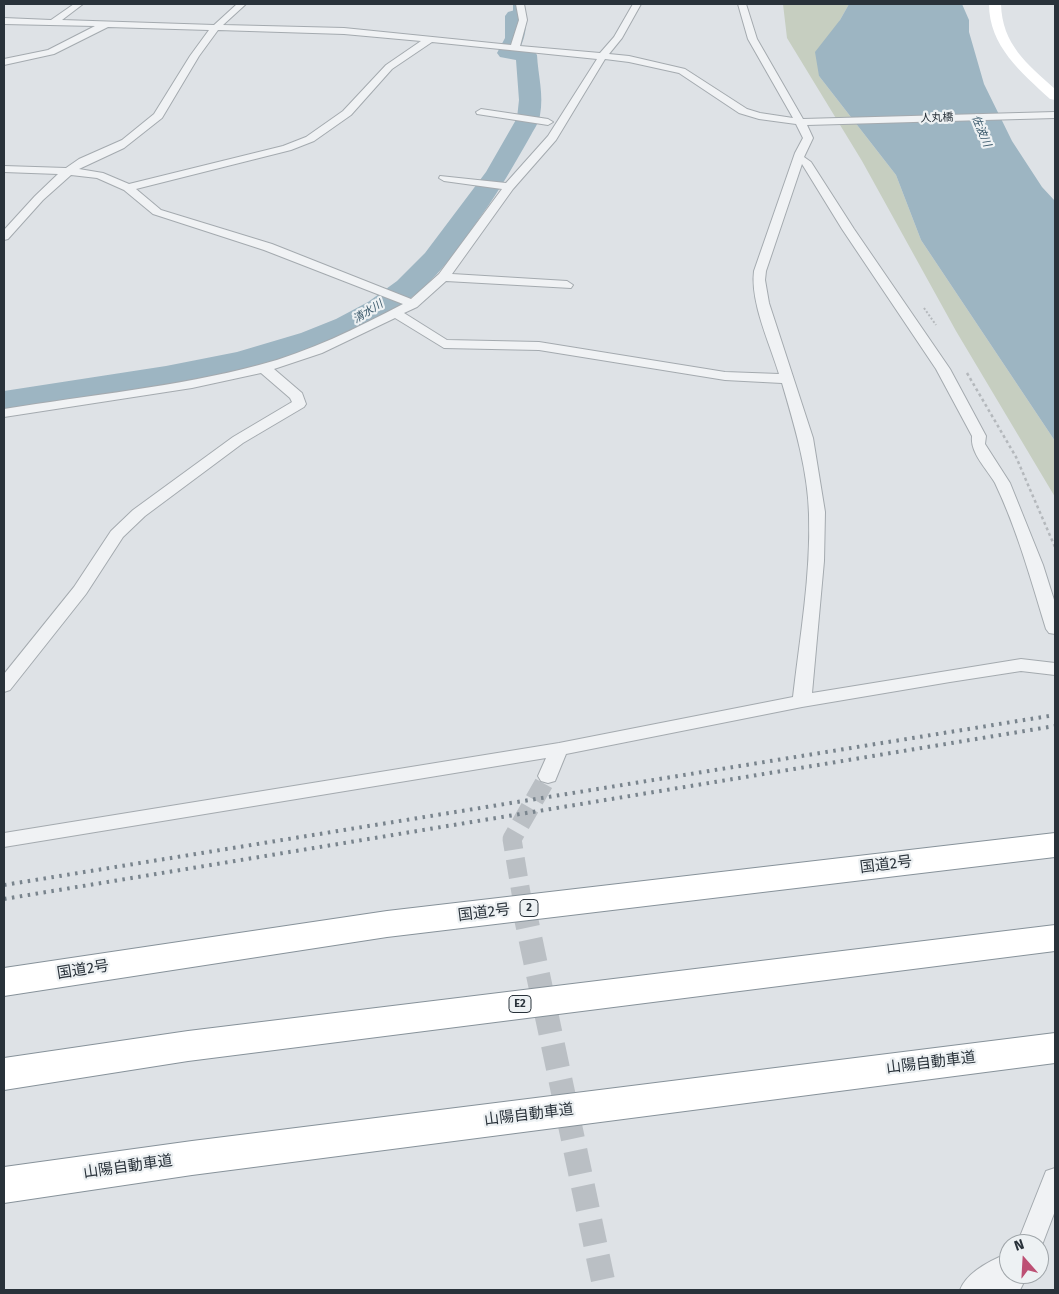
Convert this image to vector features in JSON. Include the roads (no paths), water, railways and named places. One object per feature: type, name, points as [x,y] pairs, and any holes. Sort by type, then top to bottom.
[{"type":"highway","name":"国道2号","points":[[4,982],[387,924],[1055,845]]},
{"type":"highway","name":"E2","points":[[4,1074],[188,1046],[1046,939]]},
{"type":"highway","name":"山陽自動車道","points":[[4,1185],[192,1158],[1055,1048]]},
{"type":"main road","points":[[995,4],[996,22],[1001,36],[1021,69],[1053,113]]},
{"type":"main road","points":[[1021,69],[1052,89]]},
{"type":"street","points":[[54,22],[79,4]]},
{"type":"street","points":[[4,237],[68,171],[81,163],[116,148],[153,121],[167,103],[200,49],[217,27],[242,4]]},
{"type":"street","points":[[515,47],[523,20],[520,4]]},
{"type":"street","points":[[4,413],[192,384],[264,368],[317,350],[395,313],[443,277],[509,187],[543,148],[571,109],[577,96],[603,56],[618,38],[638,4]]},
{"type":"street","points":[[742,4],[745,22],[752,41],[808,138],[798,159],[758,280],[768,321],[806,438],[817,512],[816,562],[802,701]]},
{"type":"street","name":"人丸橋","points":[[4,21],[344,31],[603,56],[669,66],[694,77],[743,111],[759,116],[800,122],[1053,113]]},
{"type":"street","points":[[4,62],[52,52],[107,24]]},
{"type":"street","points":[[128,188],[287,148],[310,139],[347,113],[389,67],[431,39]]},
{"type":"street","points":[[543,148],[544,129],[548,122],[558,108],[577,96]]},
{"type":"street","points":[[481,112],[548,122]]},
{"type":"street","points":[[798,159],[806,162],[848,229],[924,340],[952,386],[979,436],[978,444],[984,456],[991,463],[1002,483],[1035,565],[1055,628]]},
{"type":"street","points":[[4,169],[68,171],[100,175],[128,188],[157,212],[173,219],[258,244],[409,302]]},
{"type":"street","points":[[444,178],[509,187]]},
{"type":"street","points":[[443,277],[567,284]]},
{"type":"street","points":[[395,313],[444,344],[539,346],[725,376],[788,379]]},
{"type":"street","points":[[4,686],[80,590],[117,534],[139,513],[238,440],[299,404],[297,396],[264,368]]},
{"type":"street","points":[[4,840],[559,749],[802,701],[1021,665],[1055,669]]},
{"type":"street","points":[[548,776],[559,749]]},
{"type":"street","points":[[1034,1234],[1055,1179]]},
{"type":"street","points":[[973,1290],[980,1283],[999,1271]]},
{"type":"water","name":"佐波川","points":[[849,4],[962,4],[969,20],[969,32],[984,84],[1012,141],[1042,187],[1055,201],[1055,441],[921,240],[896,175],[819,76],[815,52],[840,20]]},
{"type":"waterway","points":[[515,4],[515,16]]},
{"type":"waterway","name":"清水川","points":[[4,401],[202,369],[276,352],[312,340],[346,325],[378,308],[407,287],[435,259],[481,198],[528,120],[530,100],[527,55],[507,53],[515,38],[515,16]]},
{"type":"tunnel","points":[[523,905],[512,839],[548,776]]},
{"type":"tunnel","points":[[523,904],[605,1290]]},
{"type":"railway","points":[[4,885],[1055,715]]},
{"type":"railway","points":[[4,899],[1055,726]]}]
